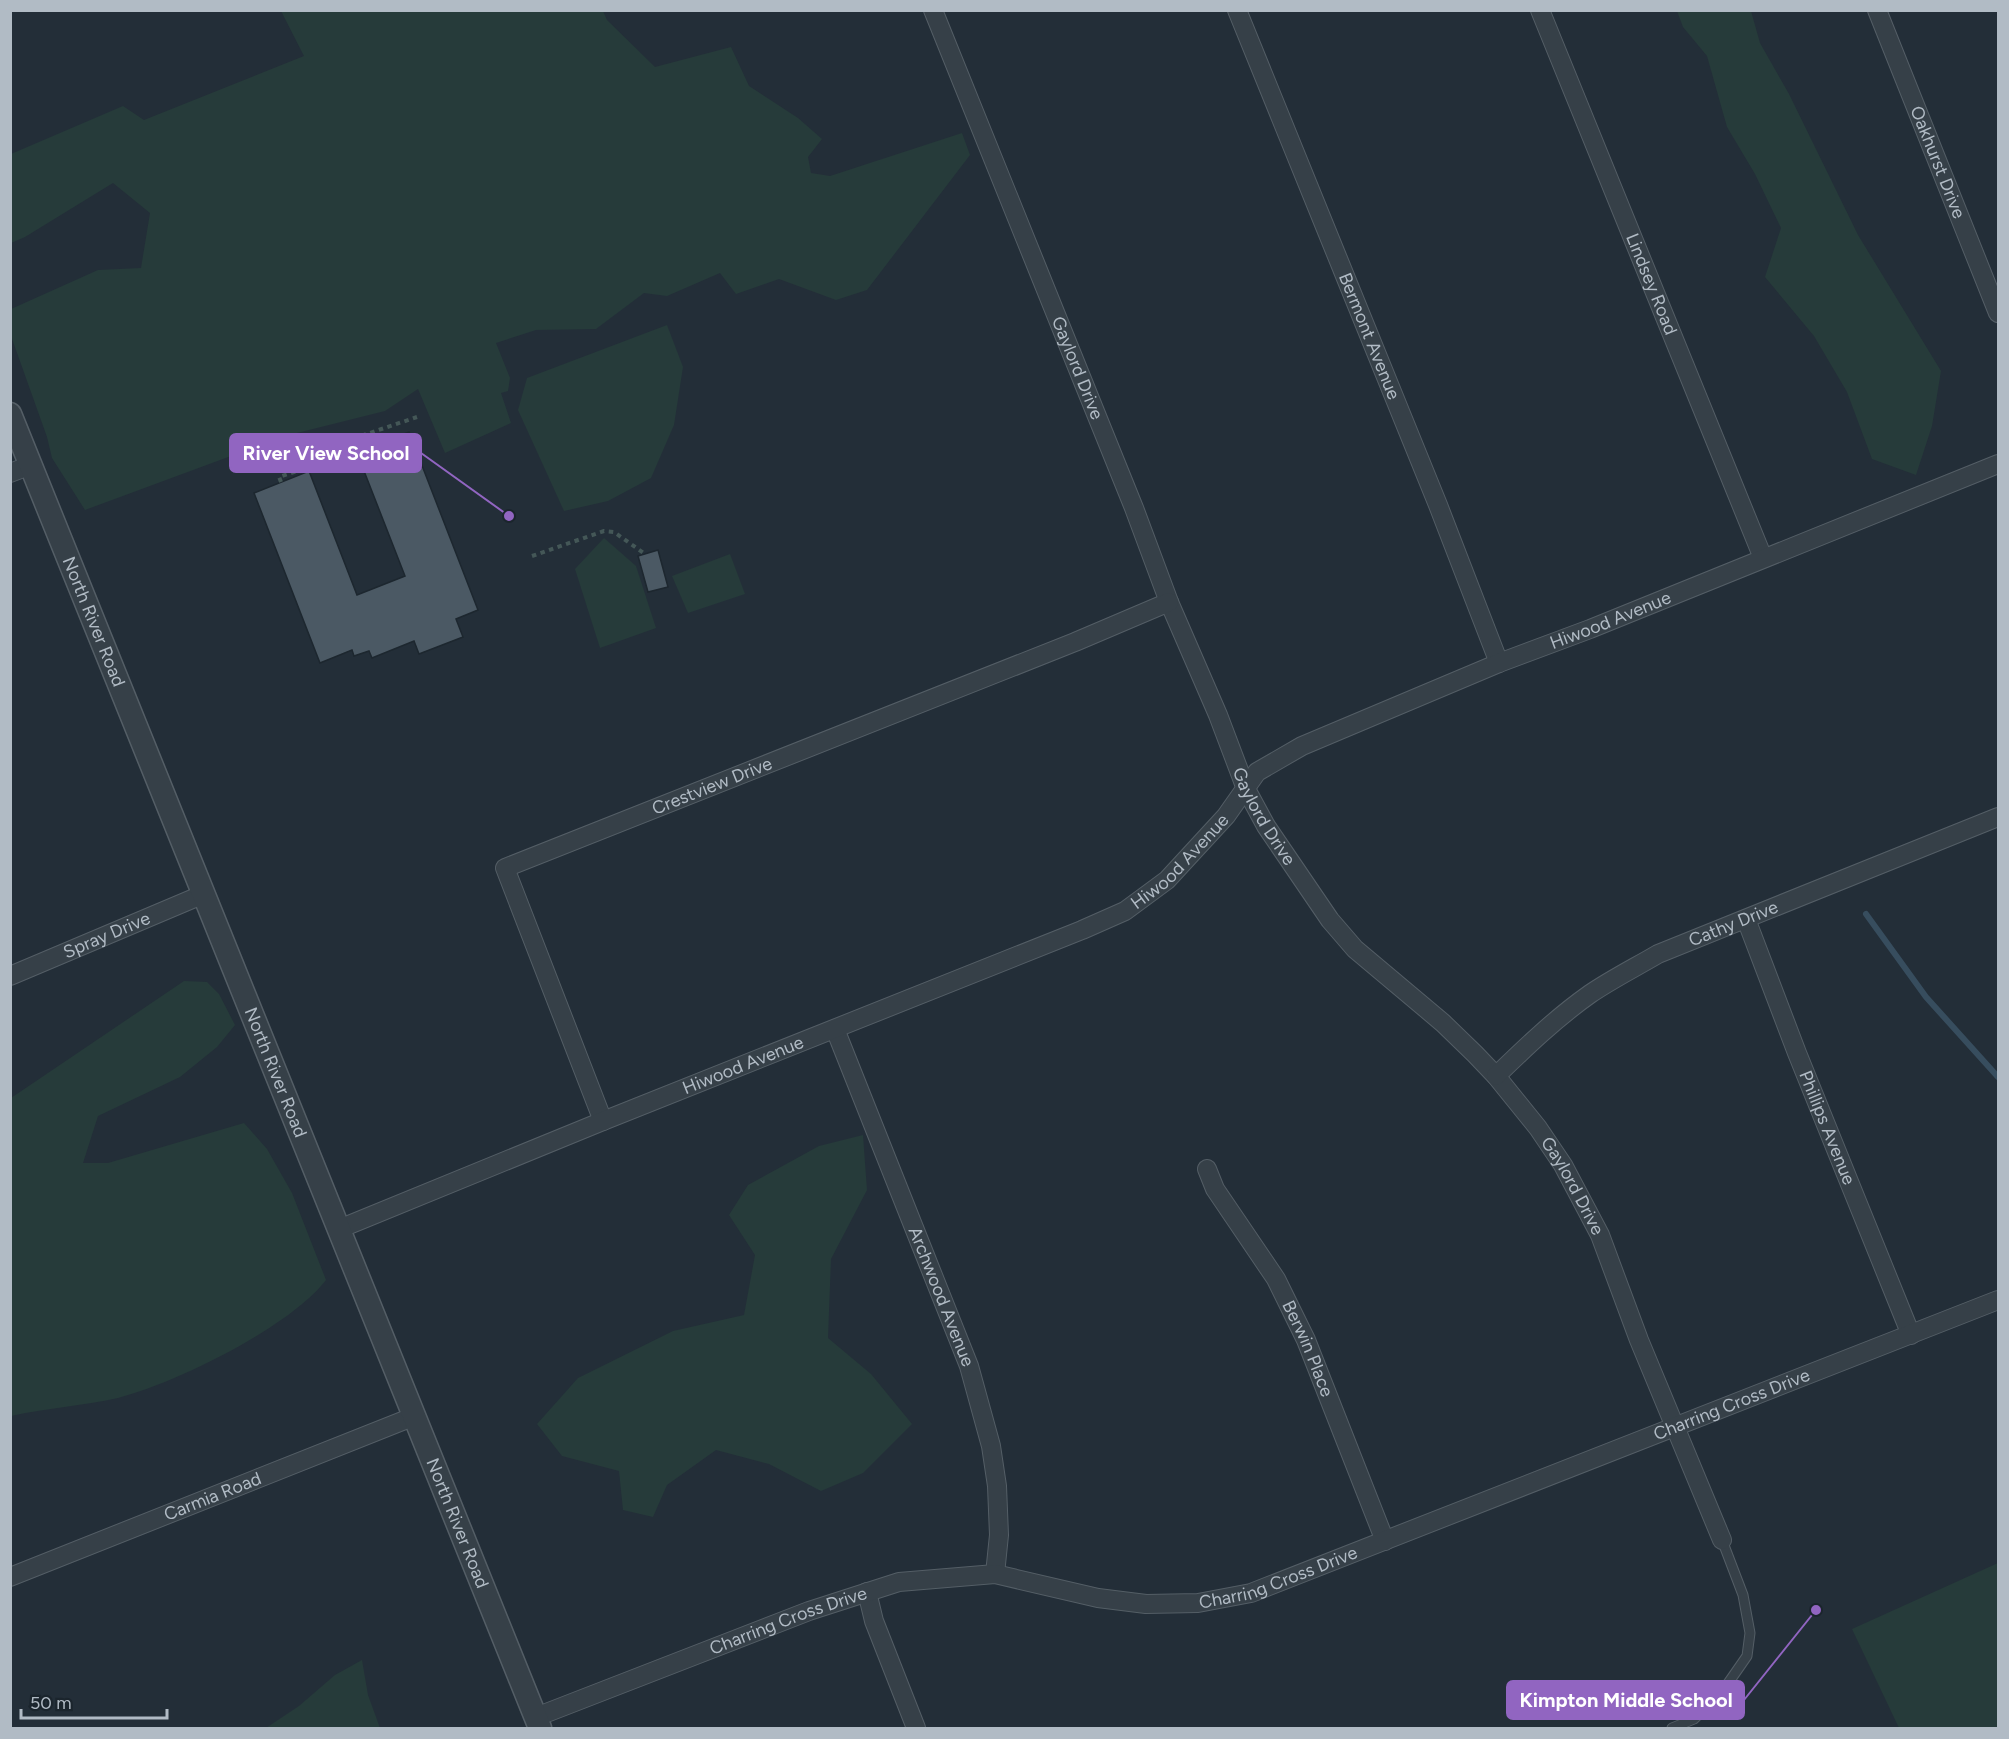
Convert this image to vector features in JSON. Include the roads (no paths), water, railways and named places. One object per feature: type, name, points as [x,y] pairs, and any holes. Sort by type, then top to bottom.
[{"type":"street","name":"Gaylord Drive","points":[[933,10],[1246,789],[1266,826],[1330,920],[1355,949],[1443,1023],[1496,1076],[1538,1128],[1563,1165],[1600,1235],[1639,1340],[1722,1540]]},
{"type":"street","name":"Bermont Avenue","points":[[1237,10],[1438,505],[1499,663]]},
{"type":"street","name":"Lindsey Road","points":[[1540,10],[1763,558]]},
{"type":"street","name":"Oakhurst Drive","points":[[1877,10],[1998,313]]},
{"type":"street","name":"North River Road","points":[[10,414],[21,469],[204,894],[538,1723]]},
{"type":"street","name":"Hiwood Avenue","points":[[339,1229],[1125,911],[1167,880],[1226,816],[1257,772],[1302,746],[1499,663],[1590,629],[1998,464]]},
{"type":"street","name":"Crestview Drive","points":[[603,1121],[505,868],[1075,642],[1169,602]]},
{"type":"street","name":"Cathy Drive","points":[[1496,1076],[1567,1012],[1610,981],[1658,954],[1998,817]]},
{"type":"street","name":"Spray Drive","points":[[10,976],[204,894]]},
{"type":"street","name":"Phillips Avenue","points":[[1746,919],[1797,1053],[1911,1335]]},
{"type":"street","name":"Archwood Avenue","points":[[835,1029],[969,1366],[992,1446],[998,1486],[999,1535],[995,1574]]},
{"type":"street","name":"Berwin Place","points":[[1206,1169],[1215,1189],[1276,1280],[1306,1340],[1385,1541]]},
{"type":"street","name":"Charring Cross Drive","points":[[538,1723],[809,1611],[899,1582],[995,1574],[1098,1598],[1146,1604],[1198,1603],[1251,1593],[1998,1299]]},
{"type":"street","name":"Carmia Road","points":[[10,1577],[415,1416]]},
{"type":"street","points":[[867,1592],[878,1631],[916,1728]]},
{"type":"lane","points":[[1672,1728],[1694,1719],[1722,1692],[1747,1656],[1750,1633],[1743,1595],[1722,1540]]},
{"type":"waterway","points":[[1866,914],[1926,997],[1998,1077]]},
{"type":"place","name":"River View School","points":[[509,516]]},
{"type":"place","name":"Kimpton Middle School","points":[[1816,1610]]}]
